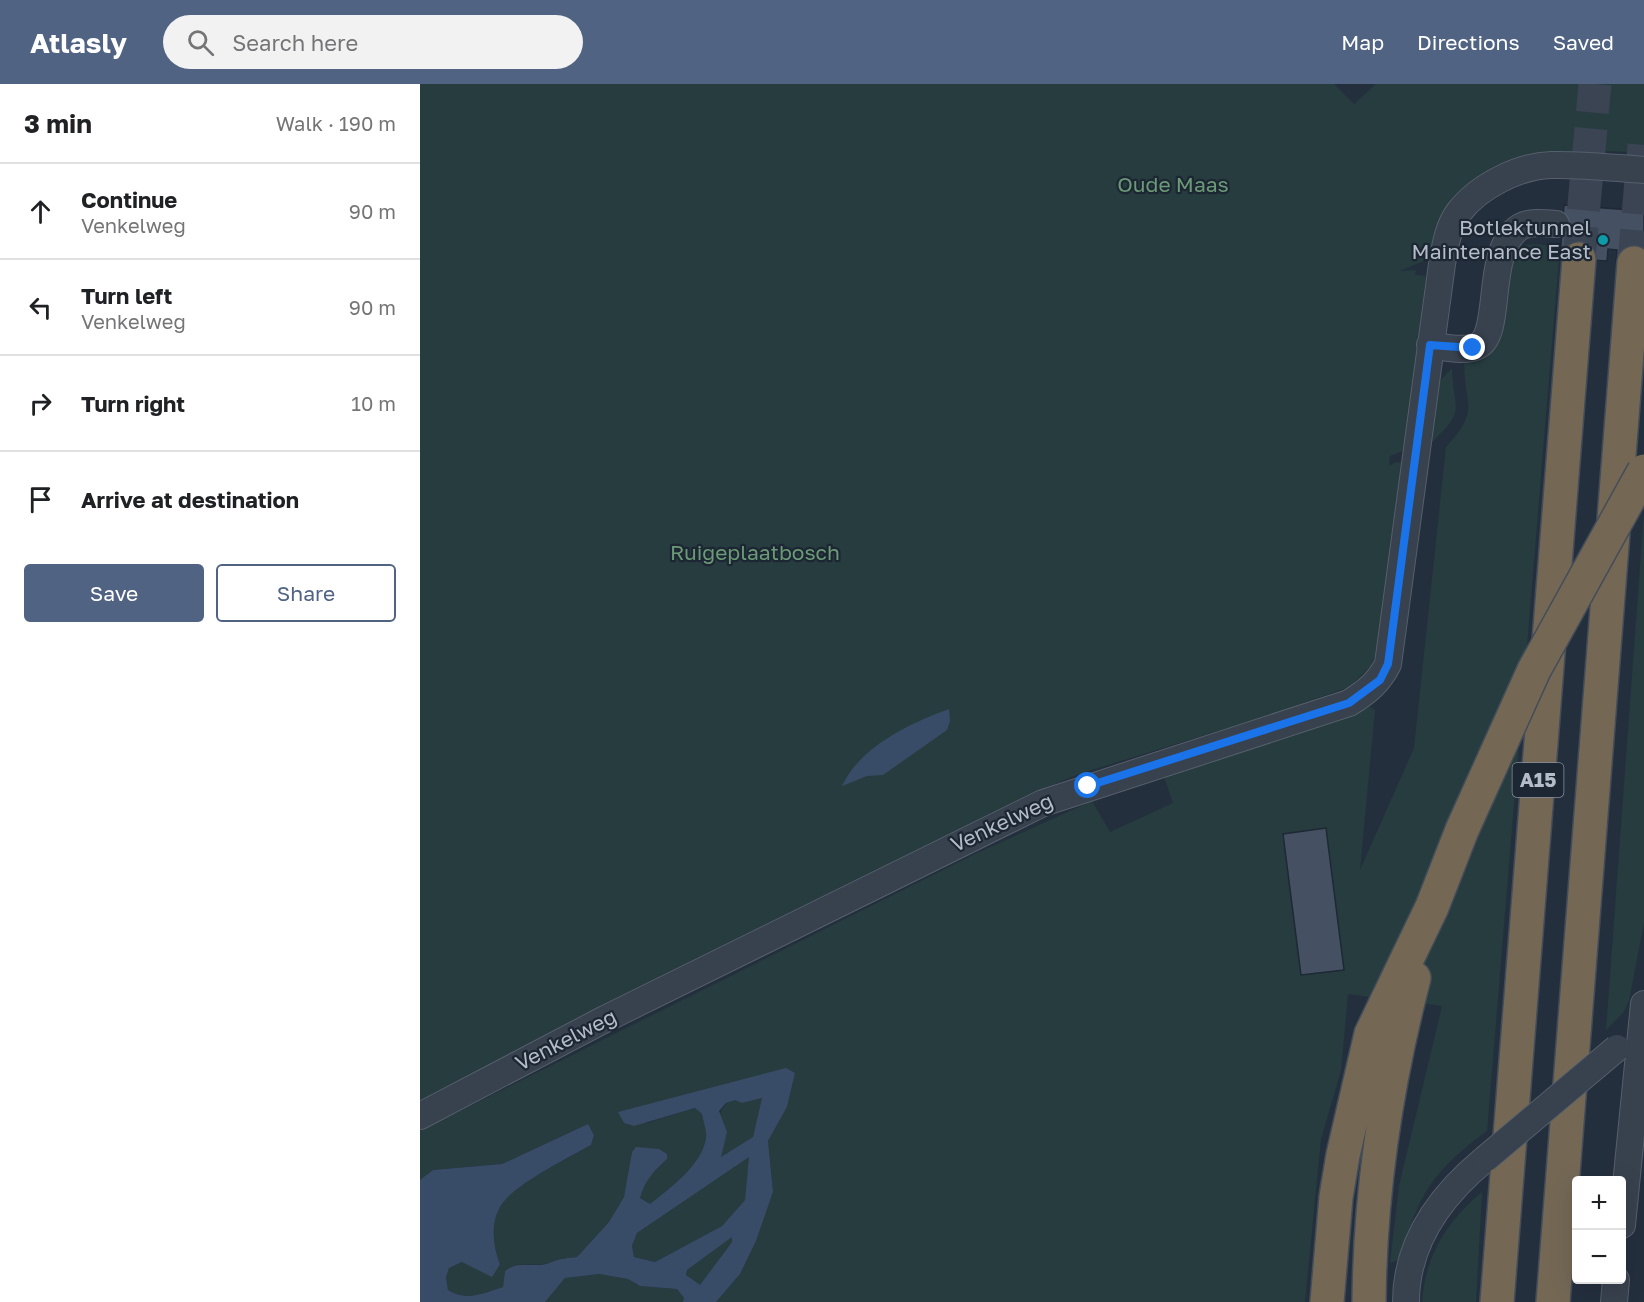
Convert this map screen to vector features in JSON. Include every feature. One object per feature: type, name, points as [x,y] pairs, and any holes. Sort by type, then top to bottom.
[{"type":"highway","name":"A15","points":[[1497,1302],[1579,259]]},
{"type":"highway","name":"A15","points":[[1553,1302],[1634,264]]},
{"type":"highway","name":"A15","points":[[1327,1302],[1336,1197],[1343,1155],[1432,907],[1462,830],[1534,670],[1644,471]]},
{"type":"highway","name":"A15","points":[[1369,1302],[1385,1035]]},
{"type":"street","name":"Venkelweg","points":[[420,1116],[605,1019],[1043,802],[1349,703],[1366,693],[1380,680],[1388,664],[1430,345],[1447,238],[1459,212],[1495,180],[1516,172],[1550,165],[1644,170]]},
{"type":"street","points":[[1430,345],[1466,348],[1482,344],[1489,333],[1498,264],[1510,236],[1521,226],[1536,223],[1556,224]]},
{"type":"street","points":[[1406,1302],[1413,1251],[1429,1219],[1448,1195],[1485,1159],[1617,1048],[1642,1017]]},
{"type":"street","points":[[1626,1183],[1642,1017]]},
{"type":"street","points":[[1614,1302],[1616,1284]]},
{"type":"green space","name":"Ruigeplaatbosch","points":[[420,84],[1334,84],[1354,104],[1376,84],[1644,84],[1644,153],[1601,151],[1543,154],[1502,164],[1476,180],[1448,208],[1439,223],[1429,259],[1399,271],[1416,270],[1415,275],[1426,276],[1405,450],[1390,456],[1389,466],[1396,462],[1403,463],[1378,650],[1371,666],[1349,687],[1260,718],[1079,774],[1025,796],[420,1105]]},
{"type":"green space","points":[[1533,244],[1560,246],[1487,1131],[1454,1158],[1430,1185],[1414,1218],[1402,1259],[1390,1263],[1399,1186],[1442,1006],[1348,994],[1341,1071],[1321,1139],[1305,1302],[716,1302],[740,1274],[756,1241],[773,1192],[768,1141],[787,1107],[795,1073],[619,1112],[624,1123],[647,1123],[695,1108],[702,1114],[706,1138],[692,1167],[650,1204],[640,1198],[642,1191],[650,1176],[667,1159],[632,1152],[624,1197],[609,1222],[577,1257],[542,1264],[516,1265],[505,1271],[503,1287],[482,1294],[468,1296],[455,1294],[448,1290],[446,1277],[449,1268],[462,1262],[500,1264],[495,1247],[494,1230],[497,1213],[507,1198],[535,1177],[591,1145],[594,1135],[588,1124],[502,1164],[433,1170],[420,1180],[420,1131],[975,854],[1092,801],[1110,832],[1173,803],[1162,771],[1364,703],[1375,710],[1360,870],[1414,748],[1446,447],[1465,422],[1468,412],[1464,372],[1465,357],[1509,258],[1519,247]]},
{"type":"green space","points":[[1452,368],[1456,408],[1450,423],[1431,443],[1439,382]]},
{"type":"green space","points":[[1644,512],[1644,923],[1629,1001],[1623,1013],[1606,1030]]},
{"type":"green space","points":[[762,1098],[753,1137],[721,1158],[719,1124],[720,1116],[727,1103],[735,1099],[742,1103]]},
{"type":"green space","points":[[750,1156],[745,1200],[722,1226],[655,1262],[634,1257],[632,1246],[637,1233]]},
{"type":"green space","points":[[1482,1192],[1476,1302],[1422,1302],[1428,1269],[1440,1241],[1458,1215]]},
{"type":"green space","points":[[733,1236],[732,1242],[700,1286],[686,1275],[687,1270]]},
{"type":"green space","points":[[599,1274],[628,1279],[640,1286],[677,1289],[684,1298],[683,1302],[545,1302],[565,1278]]},
{"type":"water","points":[[949,709],[950,721],[947,730],[883,775],[867,776],[842,786],[850,772],[873,748],[918,721]]},
{"type":"water","points":[[786,1068],[795,1073],[787,1107],[768,1141],[773,1192],[756,1241],[740,1274],[716,1302],[683,1302],[684,1298],[677,1289],[640,1286],[628,1279],[599,1274],[565,1278],[545,1302],[420,1302],[420,1180],[433,1170],[502,1164],[588,1124],[594,1135],[591,1145],[524,1184],[501,1205],[494,1230],[495,1247],[500,1264],[492,1277],[462,1262],[449,1268],[446,1277],[448,1290],[455,1294],[468,1296],[503,1287],[505,1271],[511,1267],[543,1265],[577,1257],[609,1222],[624,1197],[632,1152],[636,1147],[659,1149],[667,1154],[667,1159],[644,1186],[640,1198],[650,1204],[692,1167],[703,1148],[706,1138],[702,1114],[695,1108],[634,1126],[624,1123],[618,1112]],"holes":[[[762,1098],[753,1137],[721,1157],[727,1132],[719,1111],[726,1103],[735,1100],[742,1103]],[[749,1157],[745,1200],[722,1226],[655,1262],[634,1257],[632,1246],[637,1233]],[[732,1237],[732,1242],[700,1285],[686,1275],[687,1270]]]},
{"type":"building","name":"Botlektunnel Maintenance East","points":[[1564,205],[1644,211],[1644,264],[1616,262],[1617,250],[1608,249],[1607,261],[1560,258]]},
{"type":"building","points":[[1326,828],[1344,970],[1301,975],[1283,834]]},
{"type":"tunnel","points":[[1579,259],[1595,84]]},
{"type":"tunnel","points":[[1634,263],[1644,145]]},
{"type":"place","name":"Botlektunnel Maintenance East","points":[[1603,240]]},
{"type":"route","points":[[1088,786],[1349,703],[1366,693],[1380,680],[1388,664],[1430,345],[1473,348]]},
{"type":"park label","name":"Oude Maas","points":[[1173,185]]}]
